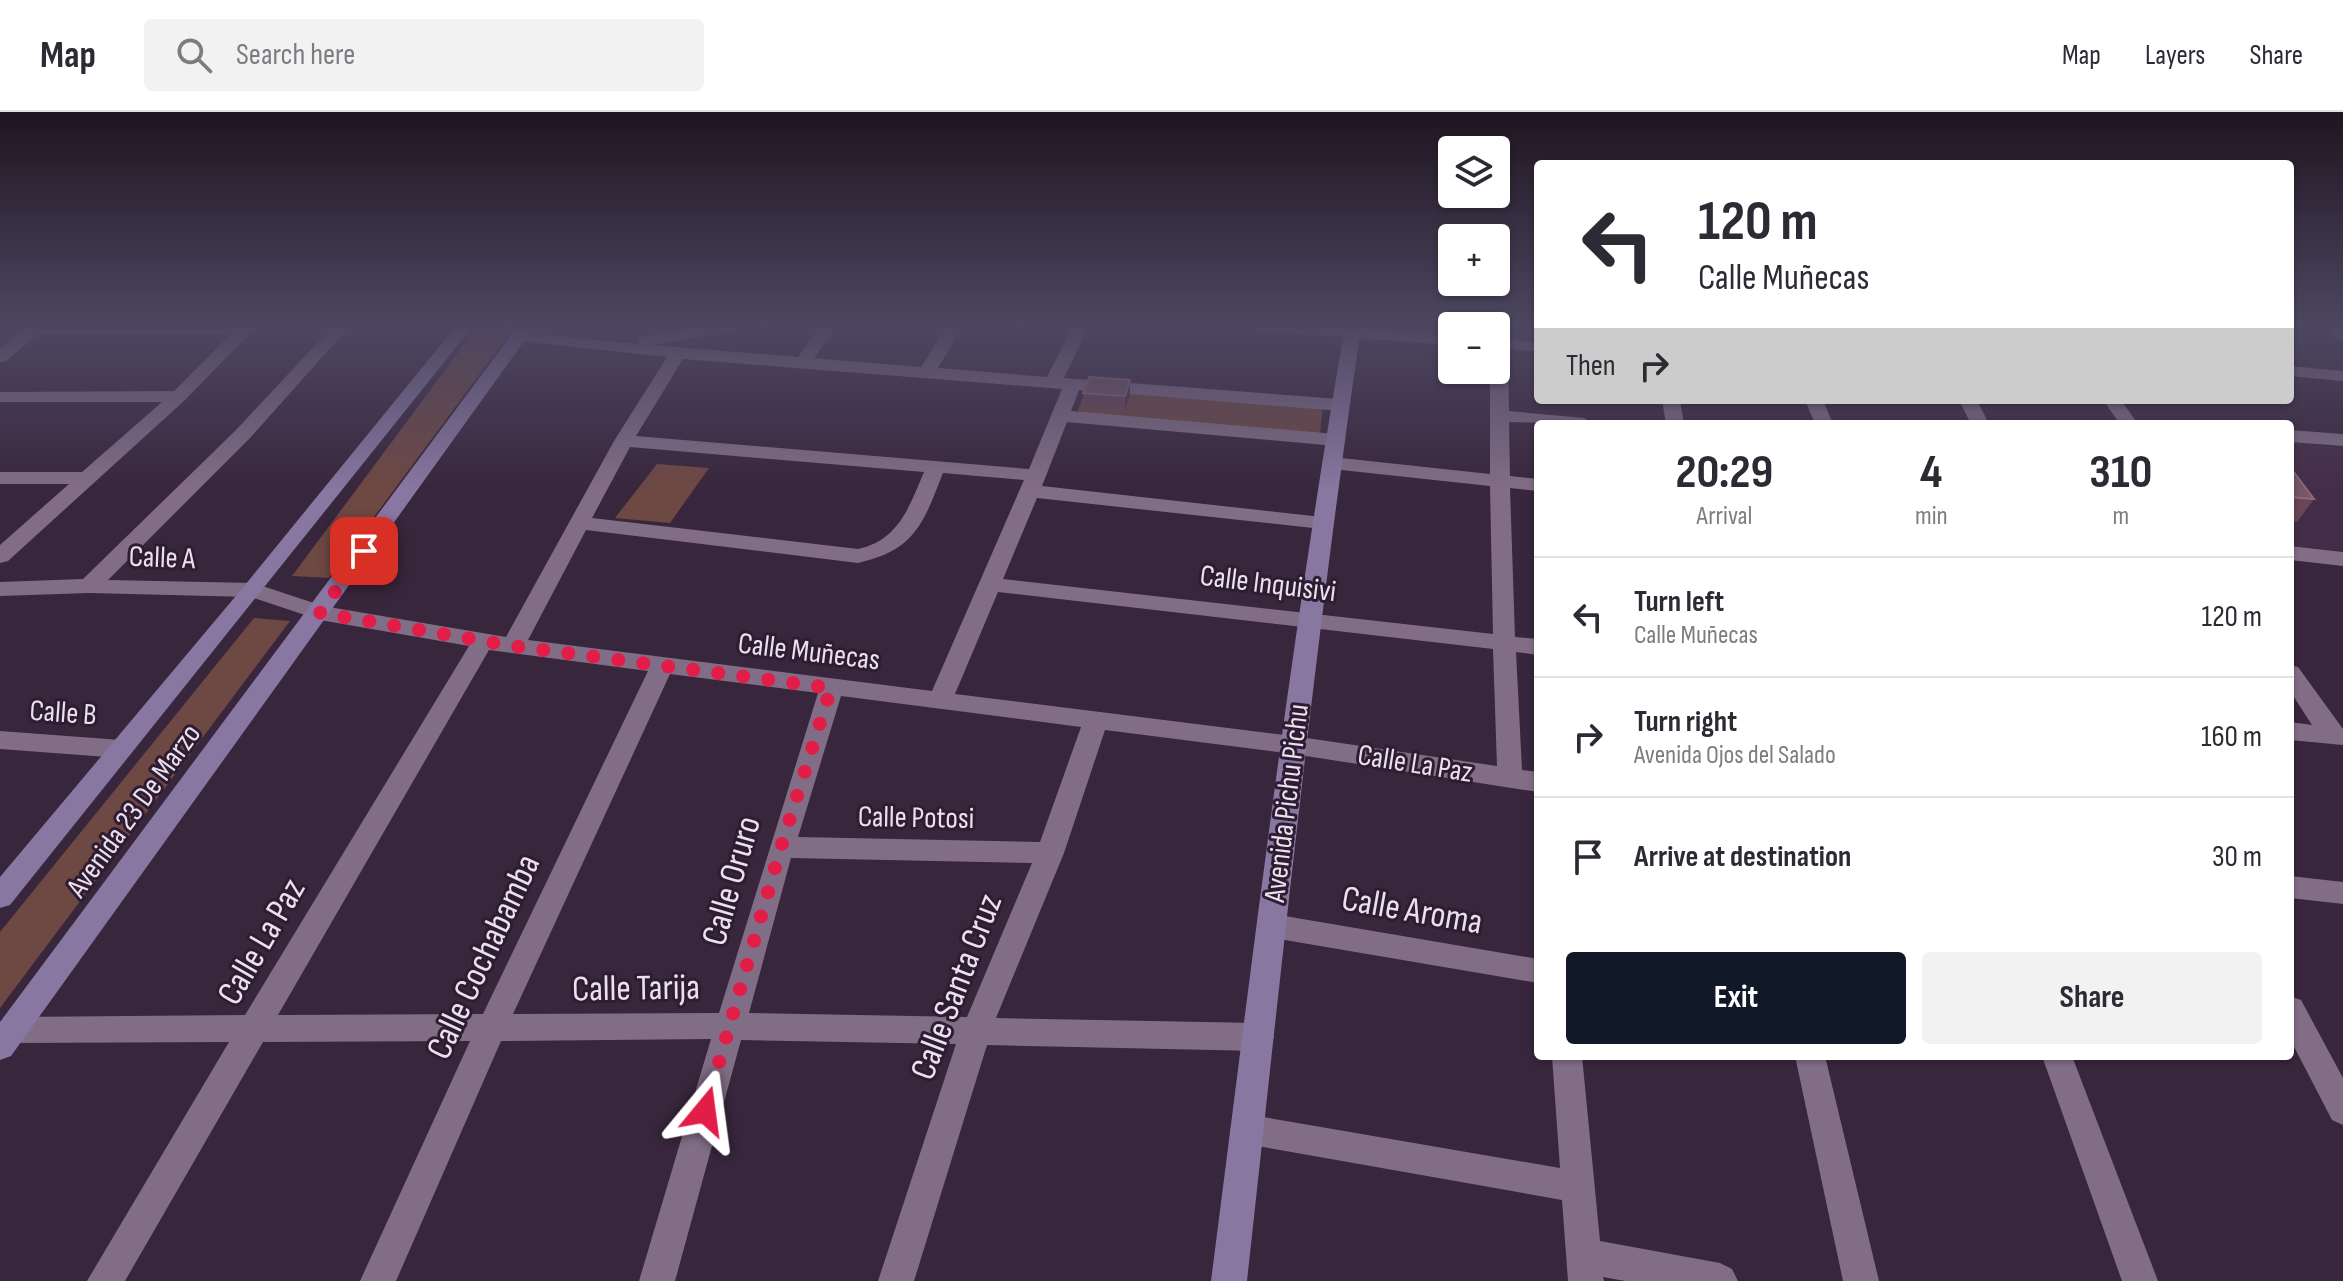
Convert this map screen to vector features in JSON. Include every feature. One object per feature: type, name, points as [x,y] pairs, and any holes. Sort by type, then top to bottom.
[{"type":"street","points":[[0,556],[194,381]]},
{"type":"street","points":[[89,586],[243,434],[292,381]]},
{"type":"street","name":"Avenida 23 De Marzo","points":[[0,897],[421,381]]},
{"type":"street","name":"Avenida 23 De Marzo","points":[[6,1038],[488,381]]},
{"type":"street","points":[[513,646],[624,441],[661,381]]},
{"type":"street","points":[[1045,381],[1340,405]]},
{"type":"street","name":"Avenida Pichu Pichu","points":[[1229,1281],[1293,745],[1344,381]]},
{"type":"street","points":[[940,700],[1060,416],[1063,382]]},
{"type":"street","points":[[1499,384],[1510,779]]},
{"type":"street","points":[[0,397],[179,396]]},
{"type":"street","points":[[2116,404],[2130,420]]},
{"type":"street","points":[[1060,416],[1336,440]]},
{"type":"street","points":[[1499,416],[1542,420]]},
{"type":"street","points":[[2294,436],[2343,440]]},
{"type":"street","points":[[624,441],[935,468],[1322,523]]},
{"type":"street","points":[[1332,463],[1534,485]]},
{"type":"street","points":[[580,523],[858,556],[875,554],[891,548],[901,538],[913,519],[935,468]]},
{"type":"street","points":[[0,478],[90,478]]},
{"type":"street","points":[[2294,553],[2343,559]]},
{"type":"street","name":"Calle Inquisivi","points":[[990,584],[1534,646]]},
{"type":"street","name":"Calle A","points":[[0,589],[89,586],[253,590],[320,613]]},
{"type":"street","name":"Calle Muñecas","points":[[320,613],[513,646],[1293,745]]},
{"type":"street","name":"Calle La Paz","points":[[105,1281],[483,641]]},
{"type":"street","name":"Calle Cochabamba","points":[[378,1281],[491,1029],[662,666]]},
{"type":"street","points":[[2294,678],[2337,737]]},
{"type":"street","name":"Calle Oruro","points":[[657,1281],[781,847],[831,688]]},
{"type":"street","name":"Calle Santa Cruz","points":[[896,1281],[976,1031],[1050,853],[1095,722]]},
{"type":"street","points":[[2294,732],[2337,737]]},
{"type":"street","name":"Calle B","points":[[0,740],[121,749]]},
{"type":"street","name":"Calle La Paz","points":[[1293,745],[1534,782]]},
{"type":"street","name":"Calle Potosi","points":[[781,847],[1050,853]]},
{"type":"street","points":[[2294,887],[2343,893]]},
{"type":"street","name":"Calle Aroma","points":[[1273,926],[1534,970]]},
{"type":"street","points":[[2294,1015],[2332,1067],[2343,1110]]},
{"type":"street","name":"Calle Tarija","points":[[6,1038],[254,1031],[729,1026],[1259,1037]]},
{"type":"street","points":[[1567,1060],[1585,1269],[1720,1281]]},
{"type":"street","points":[[1811,1060],[1861,1281]]},
{"type":"street","points":[[2058,1060],[2140,1281]]},
{"type":"street","points":[[1246,1129],[1578,1187]]},
{"type":"shaded area","points":[[437,381],[475,381],[329,578],[292,576]]},
{"type":"shaded area","points":[[1087,387],[1323,406],[1320,434],[1077,413]]},
{"type":"shaded area","points":[[2294,442],[2343,447],[2343,551],[2294,546]]},
{"type":"shaded area","points":[[657,464],[709,468],[670,523],[615,518]]},
{"type":"shaded area","points":[[254,618],[290,621],[0,1008],[0,932]]},
{"type":"building","points":[[1088,381],[1130,381],[1125,396],[1083,393]]},
{"type":"building","points":[[2294,472],[2314,499],[2294,497]]},
{"type":"route","points":[[364,551],[320,613],[513,646],[831,688],[781,847],[705,1111]]}]
